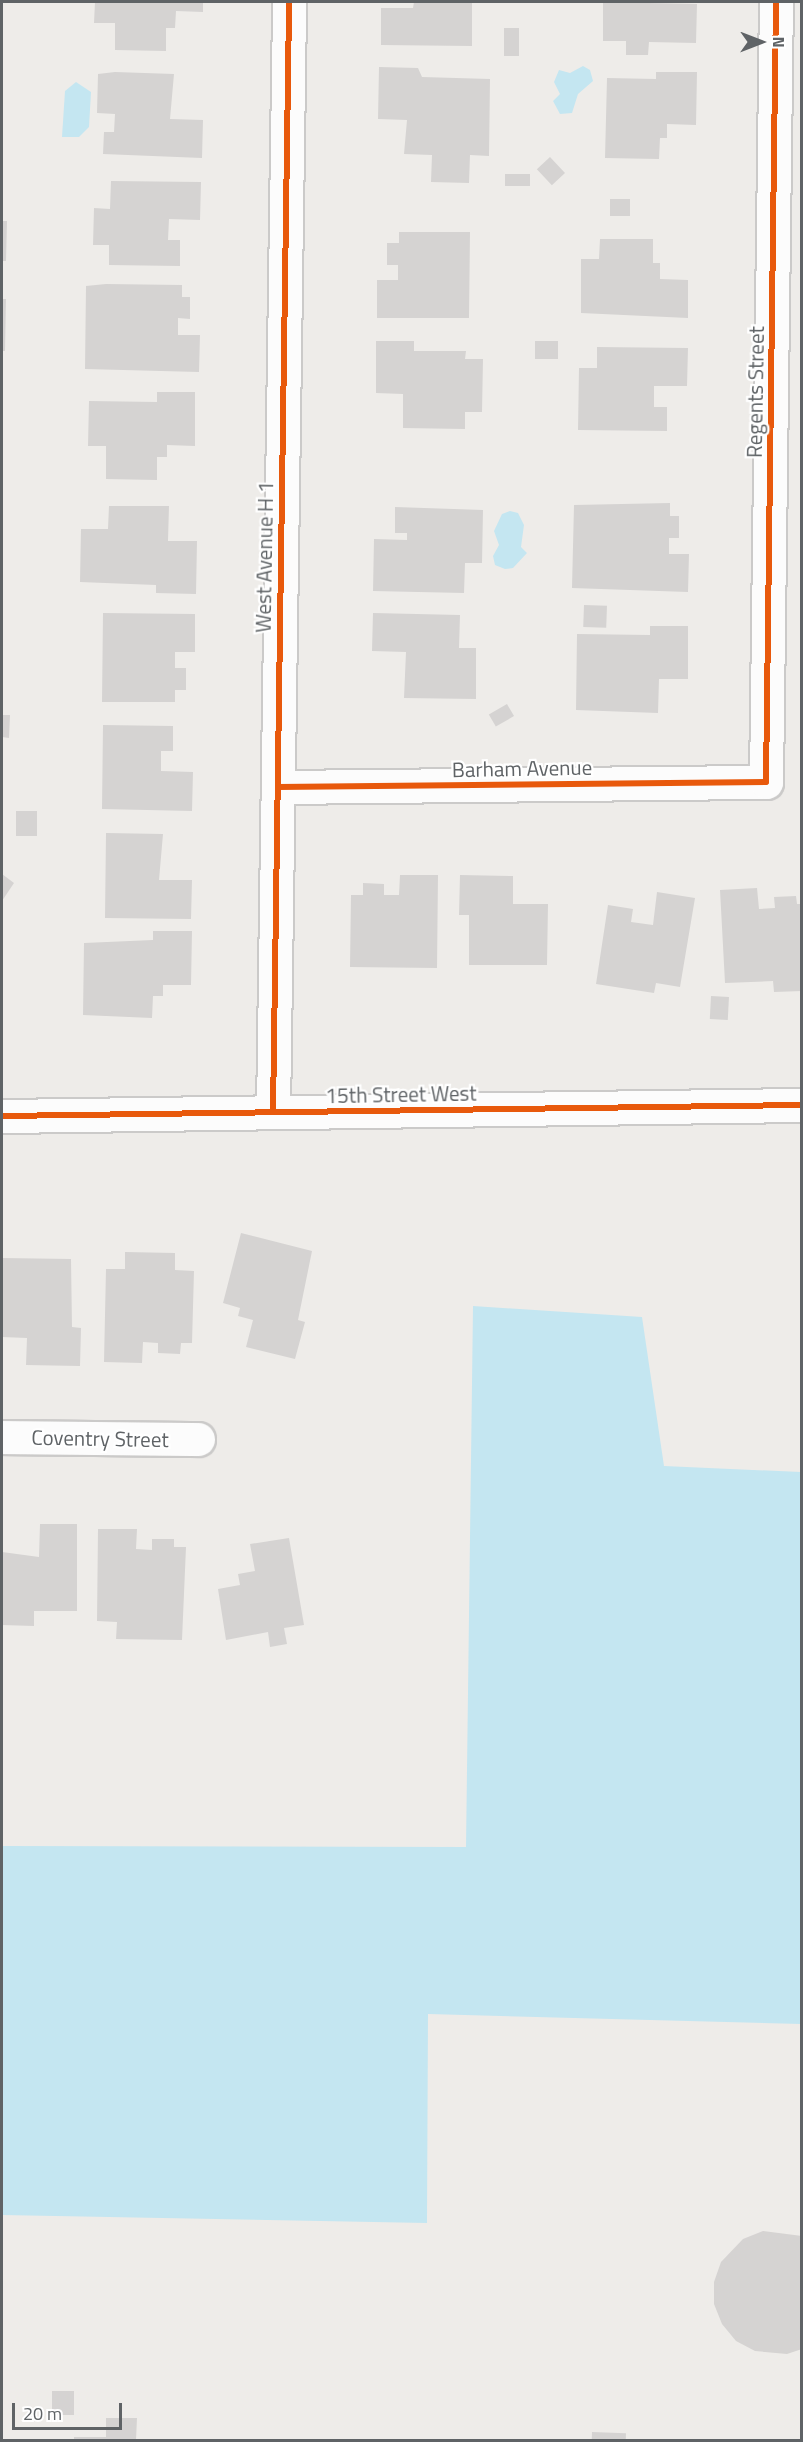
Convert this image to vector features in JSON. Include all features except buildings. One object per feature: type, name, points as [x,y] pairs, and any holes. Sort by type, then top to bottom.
[{"type":"street","name":"West Avenue H 1","points":[[273,1112],[289,2]]},
{"type":"street","name":"Regents Street","points":[[766,782],[776,2]]},
{"type":"street","name":"Barham Avenue","points":[[278,787],[766,782]]},
{"type":"street","name":"15th Street West","points":[[2,1116],[801,1105]]},
{"type":"street","name":"Coventry Street","points":[[2,1437],[198,1439]]},
{"type":"water","points":[[583,66],[590,70],[593,81],[578,94],[572,113],[560,114],[553,101],[560,94],[554,82],[559,70],[570,73]]},
{"type":"water","points":[[76,82],[91,92],[89,127],[79,137],[62,137],[65,91]]},
{"type":"water","points":[[510,511],[518,513],[524,525],[521,547],[527,553],[513,568],[505,569],[495,565],[493,556],[499,545],[494,531],[502,514]]},
{"type":"water","points":[[473,1306],[642,1317],[664,1466],[801,1472],[801,2024],[428,2014],[427,2223],[2,2215],[2,1846],[466,1847]]},
{"type":"cycle path","points":[[273,1112],[289,2]]},
{"type":"cycle path","points":[[278,787],[766,782],[776,2]]},
{"type":"cycle path","points":[[2,1116],[802,1105]]}]
